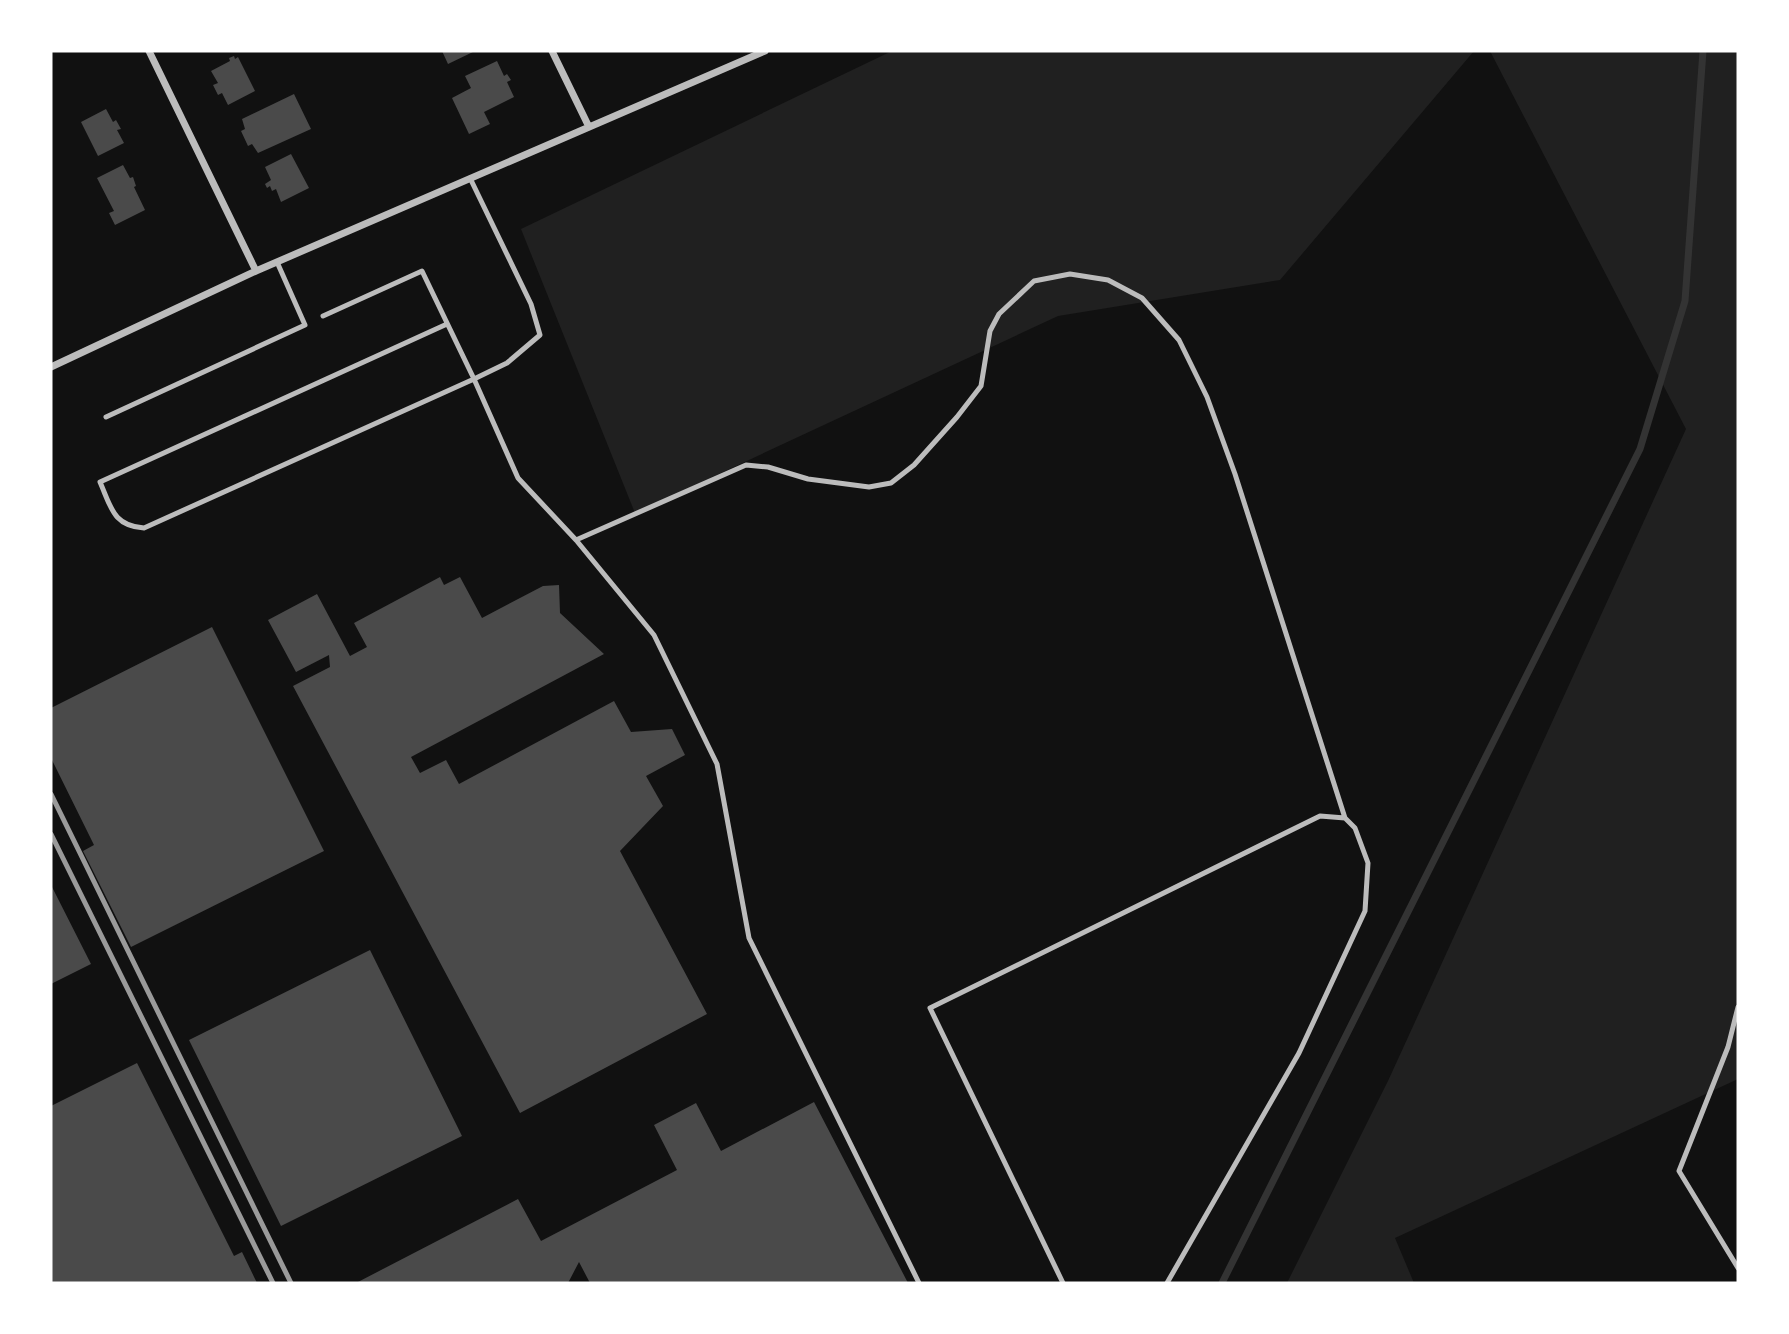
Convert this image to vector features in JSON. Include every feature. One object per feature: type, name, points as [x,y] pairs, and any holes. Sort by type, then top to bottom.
[{"type":"street","points":[[149,51],[256,271]]},
{"type":"street","points":[[552,51],[589,127]]},
{"type":"street","points":[[51,368],[276,262],[765,51]]},
{"type":"lane","points":[[447,324],[100,482],[115,516],[129,527],[144,528],[507,363],[540,335],[531,304],[470,178]]},
{"type":"lane","points":[[106,417],[305,325],[276,262]]},
{"type":"lane","points":[[323,316],[422,271],[518,478],[576,540],[654,635],[717,764],[749,938],[919,1283]]},
{"type":"lane","points":[[576,540],[746,465],[768,467],[808,479],[869,487],[891,483],[914,465],[957,418],[981,386],[990,331],[999,314],[1034,281],[1070,274],[1108,280],[1142,298],[1179,340],[1207,397],[1235,474],[1345,818],[1355,828],[1367,863],[1365,911],[1299,1054],[1167,1283]]},
{"type":"lane","points":[[1063,1283],[930,1008],[1320,816],[1345,818]]},
{"type":"lane","points":[[1738,1007],[1728,1047],[1679,1171],[1738,1268]]},
{"type":"shaded area","points":[[892,51],[1474,51],[1280,280],[1058,316],[635,513],[521,229]]},
{"type":"shaded area","points":[[1490,51],[1738,51],[1738,1079],[1395,1238],[1414,1283],[1287,1283],[1388,1081],[1686,429]]},
{"type":"building","points":[[442,51],[475,51],[448,64]]},
{"type":"building","points":[[234,56],[235,59],[238,57],[255,91],[228,105],[222,93],[218,95],[213,85],[218,83],[211,71]]},
{"type":"building","points":[[497,61],[504,76],[507,74],[511,80],[507,82],[514,97],[484,112],[490,124],[469,134],[452,98],[471,88],[465,76]]},
{"type":"building","points":[[294,94],[311,129],[258,153],[252,144],[248,146],[241,131],[245,129],[242,119]]},
{"type":"building","points":[[106,109],[113,122],[116,120],[121,129],[117,130],[124,143],[98,156],[81,122]]},
{"type":"building","points":[[291,154],[309,188],[281,202],[276,189],[272,191],[270,186],[267,188],[265,184],[271,180],[265,167]]},
{"type":"building","points":[[123,165],[130,178],[133,177],[134,187],[145,210],[115,225],[109,213],[114,211],[97,178]]},
{"type":"building","points":[[440,577],[444,585],[460,577],[482,618],[543,586],[559,585],[560,613],[604,654],[411,757],[420,773],[446,760],[459,784],[614,701],[631,732],[672,729],[685,755],[646,776],[663,806],[620,851],[707,1014],[520,1113],[293,686],[330,667],[329,655],[296,672],[268,620],[317,594],[350,656],[367,647],[354,623]]},
{"type":"building","points":[[212,627],[324,851],[131,947],[83,851],[94,845],[51,758],[51,708]]},
{"type":"building","points":[[51,885],[91,964],[51,984]]},
{"type":"building","points":[[370,950],[462,1136],[281,1226],[189,1040]]},
{"type":"building","points":[[137,1063],[234,1256],[242,1252],[257,1283],[51,1283],[51,1106]]},
{"type":"building","points":[[814,1102],[908,1283],[590,1283],[579,1262],[568,1283],[356,1283],[518,1199],[541,1241],[677,1170],[654,1125],[696,1103],[721,1151]]},
{"type":"waterway","points":[[1222,1283],[1640,449],[1685,301],[1703,51]]},
{"type":"railway","points":[[51,794],[291,1283]]},
{"type":"railway","points":[[51,834],[273,1283]]}]
